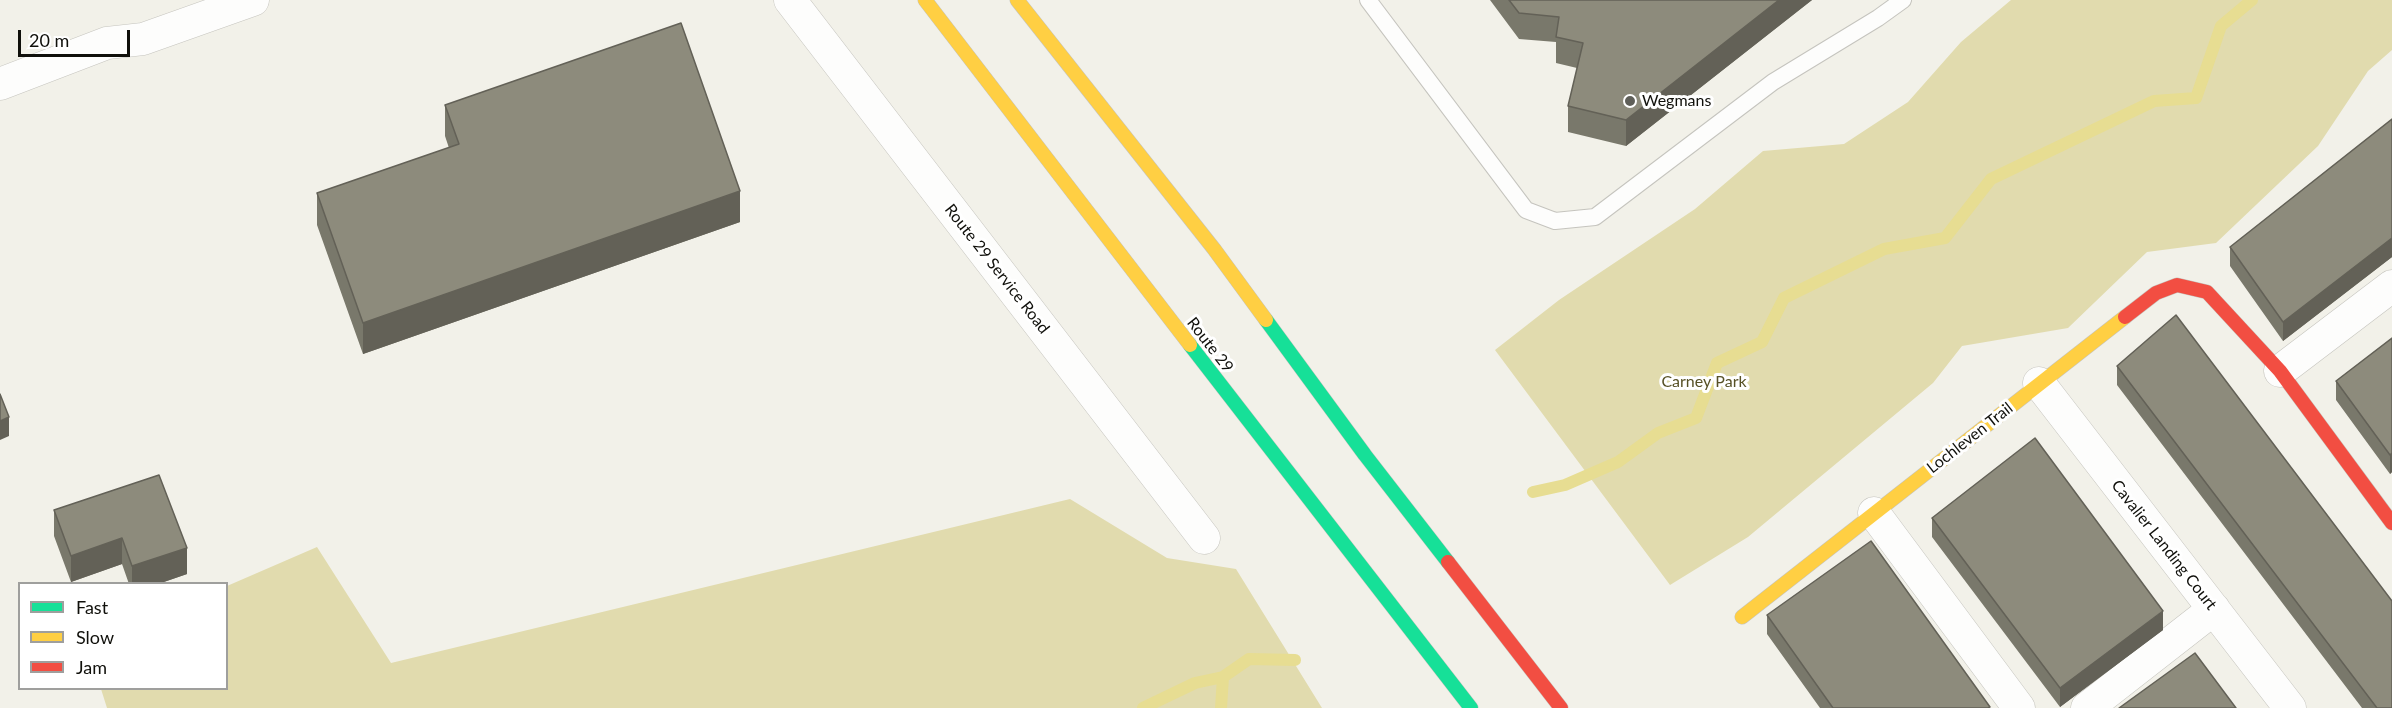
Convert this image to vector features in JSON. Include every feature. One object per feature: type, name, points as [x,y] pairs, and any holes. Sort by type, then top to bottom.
[{"type":"main road","name":"Route 29","points":[[925,0],[1471,708]]},
{"type":"main road","points":[[1017,0],[1214,249],[1365,455],[1561,708]]},
{"type":"main road","name":"Lochleven Trail","points":[[1742,616],[2156,292],[2177,285],[2207,292],[2280,370]]},
{"type":"main road","points":[[2280,370],[2392,523]]},
{"type":"street","points":[[0,84],[107,43],[143,39],[253,0]]},
{"type":"street","name":"Route 29 Service Road","points":[[790,0],[1204,538]]},
{"type":"street","points":[[2280,370],[2392,286]]},
{"type":"street","name":"Cavalier Landing Court","points":[[2039,383],[2290,708]]},
{"type":"street","points":[[1874,513],[2019,708]]},
{"type":"street","points":[[2087,708],[2214,609]]},
{"type":"lane","points":[[1368,0],[1526,210],[1556,221],[1594,217],[1773,82],[1878,18],[1903,0]]},
{"type":"green space","name":"Carney Park","points":[[2011,0],[2392,0],[2392,50],[2368,71],[2318,146],[2216,243],[2147,252],[2068,328],[1962,346],[1933,383],[1748,537],[1670,585],[1495,350],[1559,300],[1695,209],[1763,151],[1844,144],[1908,102],[1961,42]]},
{"type":"green space","points":[[1070,499],[1167,558],[1236,569],[1322,708],[107,708],[101,690],[228,690],[228,586],[317,547],[391,663]]},
{"type":"building","name":"Wegmans","points":[[1509,0],[1779,0],[1626,120],[1568,106],[1583,43],[1556,37],[1559,17],[1519,13]]},
{"type":"building","points":[[681,23],[740,191],[363,323],[317,193],[459,144],[445,105]]},
{"type":"building","points":[[2392,119],[2392,238],[2283,322],[2230,247]]},
{"type":"building","points":[[2176,315],[2392,601],[2392,708],[2377,708],[2117,366]]},
{"type":"building","points":[[2392,338],[2392,453],[2390,455],[2336,381]]},
{"type":"building","points":[[0,394],[9,417],[0,421]]},
{"type":"building","points":[[2035,438],[2163,611],[2060,688],[1932,518]]},
{"type":"building","points":[[159,475],[187,548],[132,566],[122,538],[71,556],[54,510]]},
{"type":"building","points":[[1871,541],[1990,707],[1833,708],[1767,615]]},
{"type":"building","points":[[2195,653],[2236,708],[2119,708]]},
{"type":"waterway","points":[[1533,492],[1565,485],[1618,462],[1658,433],[1696,418],[1717,363],[1762,342],[1784,298],[1884,249],[1945,238],[1991,179],[2154,101],[2196,98],[2221,26],[2252,0]]},
{"type":"waterway","points":[[1221,708],[1223,677],[1249,659],[1295,660]]},
{"type":"waterway","points":[[1143,708],[1195,683],[1223,677]]},
{"type":"traffic: fast","points":[[1266,320],[1365,455],[1448,562]]},
{"type":"traffic: fast","points":[[1190,345],[1471,708]]},
{"type":"traffic: slow","points":[[925,0],[1190,345]]},
{"type":"traffic: slow","points":[[1017,0],[1214,249],[1266,320]]},
{"type":"traffic: slow","points":[[1742,617],[2125,317]]},
{"type":"traffic: jam","points":[[2125,317],[2156,293],[2177,285],[2207,292],[2280,371],[2392,523]]},
{"type":"traffic: jam","points":[[1448,562],[1561,708]]},
{"type":"place","name":"Wegmans","points":[[1630,101]]}]
